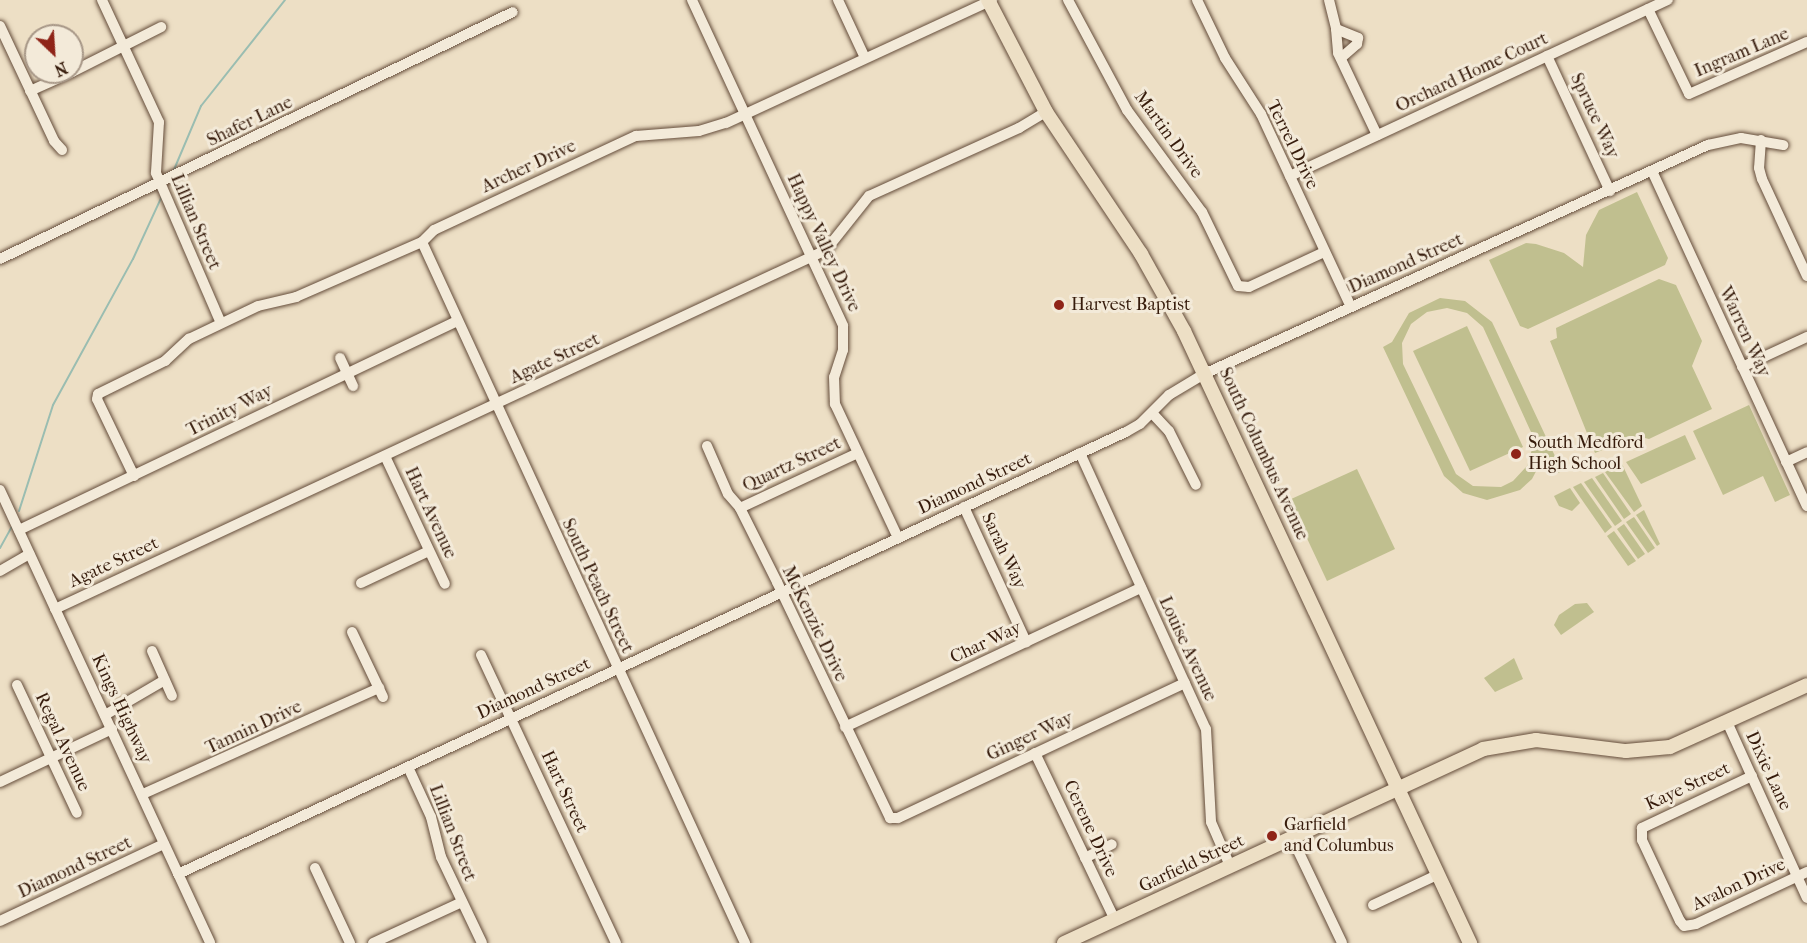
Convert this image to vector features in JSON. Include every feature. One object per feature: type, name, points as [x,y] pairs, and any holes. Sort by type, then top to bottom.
[{"type":"main road","name":"South Columbus Avenue","points":[[990,1],[1046,112],[1141,254],[1204,374],[1470,943]]},
{"type":"main road","name":"Garfield Street","points":[[1064,943],[1472,753],[1509,742],[1549,741],[1640,752],[1685,743],[1807,685]]},
{"type":"street","name":"Lillian Street","points":[[102,0],[159,122],[154,162],[161,185],[221,323]]},
{"type":"street","name":"Happy Valley Drive","points":[[692,0],[843,326],[843,350],[834,377],[834,396],[898,538]]},
{"type":"street","points":[[838,0],[865,58]]},
{"type":"street","name":"Martin Drive","points":[[1068,0],[1116,91],[1189,192],[1242,288],[1324,252]]},
{"type":"street","name":"Terrel Drive","points":[[1197,0],[1290,176],[1351,308]]},
{"type":"street","points":[[1329,0],[1336,29],[1335,44],[1377,135]]},
{"type":"street","name":"Orchard Home Court","points":[[1290,176],[1668,0]]},
{"type":"street","name":"Archer Drive","points":[[134,476],[97,396],[117,382],[165,361],[189,339],[258,306],[296,297],[422,242],[434,230],[636,136],[699,131],[745,114],[990,1]]},
{"type":"street","name":"Ingram Lane","points":[[1648,9],[1689,94],[1807,42]]},
{"type":"street","name":"Shafer Lane","points":[[0,259],[161,185],[513,12]]},
{"type":"street","points":[[0,26],[30,91],[62,150]]},
{"type":"street","points":[[84,66],[124,48],[161,27]]},
{"type":"street","points":[[1336,29],[1358,38],[1357,44],[1341,58]]},
{"type":"street","name":"Spruce Way","points":[[1547,56],[1610,191]]},
{"type":"street","points":[[30,91],[45,84]]},
{"type":"street","name":"Agate Street","points":[[55,609],[812,257],[837,241],[856,210],[869,196],[1019,128],[1046,112]]},
{"type":"street","points":[[1761,140],[1759,168],[1762,179],[1807,276]]},
{"type":"street","name":"Diamond Street","points":[[178,874],[1126,432],[1152,413],[1169,395],[1204,374],[1719,141],[1761,140],[1783,144]]},
{"type":"street","name":"Warren Way","points":[[1652,171],[1807,506]]},
{"type":"street","name":"South Peach Street","points":[[422,242],[456,322],[745,943]]},
{"type":"street","name":"Trinity Way","points":[[19,530],[346,372],[456,322]]},
{"type":"street","points":[[1742,367],[1807,337]]},
{"type":"street","points":[[340,358],[353,386]]},
{"type":"street","points":[[1152,413],[1169,431],[1196,485]]},
{"type":"street","name":"McKenzie Drive","points":[[707,446],[728,494],[740,508],[782,592],[890,818]]},
{"type":"street","points":[[1786,462],[1807,452]]},
{"type":"street","name":"Quartz Street","points":[[740,508],[858,453]]},
{"type":"street","name":"Louise Avenue","points":[[1080,453],[1209,736],[1211,822],[1230,866]]},
{"type":"street","name":"Hart Avenue","points":[[385,456],[445,585]]},
{"type":"street","name":"Kings Highway","points":[[0,490],[143,794],[207,942]]},
{"type":"street","name":"Sarah Way","points":[[964,507],[1026,642]]},
{"type":"street","points":[[361,583],[429,552]]},
{"type":"street","points":[[0,571],[30,554]]},
{"type":"street","name":"Char Way","points":[[845,728],[1141,588]]},
{"type":"street","name":"Tannin Drive","points":[[143,794],[381,692],[352,632]]},
{"type":"street","points":[[152,651],[172,696]]},
{"type":"street","name":"Hart Street","points":[[481,655],[616,943]]},
{"type":"street","points":[[105,715],[165,680]]},
{"type":"street","name":"Ginger Way","points":[[890,818],[898,818],[1185,683]]},
{"type":"street","name":"Regal Avenue","points":[[17,685],[77,813]]},
{"type":"street","name":"Dixie Lane","points":[[1728,724],[1802,874],[1807,898]]},
{"type":"street","points":[[0,782],[112,729]]},
{"type":"street","name":"Cerene Drive","points":[[1035,753],[1115,920]]},
{"type":"street","name":"Lillian Street","points":[[408,767],[462,902],[482,943]]},
{"type":"street","name":"Kaye Street","points":[[1684,926],[1641,831],[1645,825],[1752,776]]},
{"type":"street","points":[[1292,838],[1342,943]]},
{"type":"street","name":"Diamond Street","points":[[0,921],[164,844]]},
{"type":"street","points":[[1085,858],[1112,844]]},
{"type":"street","points":[[315,868],[350,943]]},
{"type":"street","points":[[1373,905],[1438,874]]},
{"type":"street","name":"Avalon Drive","points":[[1684,926],[1802,874]]},
{"type":"street","points":[[373,943],[462,902]]},
{"type":"shaded area","points":[[1637,192],[1668,258],[1665,265],[1528,329],[1520,326],[1489,260],[1526,243],[1564,253],[1583,267],[1586,235],[1599,210]]},
{"type":"shaded area","points":[[1659,279],[1676,285],[1702,341],[1692,366],[1712,409],[1649,439],[1637,436],[1595,453],[1550,341],[1557,338],[1556,328]]},
{"type":"shaded area","points":[[1440,298],[1465,301],[1492,322],[1562,471],[1552,476],[1543,458],[1532,479],[1520,490],[1487,500],[1463,493],[1444,476],[1383,347],[1392,342],[1409,313]],"holes":[[[1447,308],[1467,313],[1483,327],[1531,432],[1533,446],[1527,466],[1513,481],[1501,487],[1473,486],[1456,474],[1403,364],[1402,343],[1411,324],[1427,312]]]},
{"type":"shaded area","points":[[1467,326],[1523,447],[1470,471],[1413,351]]},
{"type":"shaded area","points":[[1749,405],[1790,495],[1775,502],[1763,476],[1723,495],[1693,431]]},
{"type":"shaded area","points":[[1685,435],[1696,459],[1641,484],[1626,462]]},
{"type":"shaded area","points":[[1622,464],[1642,506],[1634,512],[1605,472]]},
{"type":"shaded area","points":[[1357,469],[1395,549],[1327,581],[1289,500]]},
{"type":"shaded area","points":[[1603,473],[1631,514],[1624,519],[1595,477]]},
{"type":"shaded area","points":[[1592,478],[1622,521],[1615,526],[1584,482]]},
{"type":"shaded area","points":[[1581,483],[1612,527],[1605,533],[1573,487]]},
{"type":"shaded area","points":[[1570,488],[1580,503],[1572,511],[1559,506],[1554,496]]},
{"type":"shaded area","points":[[1644,510],[1660,544],[1657,546],[1636,515]]},
{"type":"shaded area","points":[[1634,517],[1655,548],[1648,553],[1626,522]]},
{"type":"shaded area","points":[[1624,524],[1645,554],[1638,559],[1617,529]]},
{"type":"shaded area","points":[[1614,531],[1636,561],[1628,566],[1607,536]]},
{"type":"shaded area","points":[[1587,603],[1594,612],[1561,635],[1554,625],[1559,615],[1575,604]]},
{"type":"shaded area","points":[[1514,658],[1523,679],[1495,692],[1484,678]]},
{"type":"waterway","points":[[173,172],[201,106],[285,0]]},
{"type":"waterway","points":[[19,511],[53,405],[133,259],[162,196]]},
{"type":"waterway","points":[[0,548],[12,526]]},
{"type":"place","name":"Harvest Baptist","points":[[1059,305]]},
{"type":"place","name":"South Medford High School","points":[[1516,454]]},
{"type":"place","name":"Garfield and Columbus","points":[[1272,836]]}]
